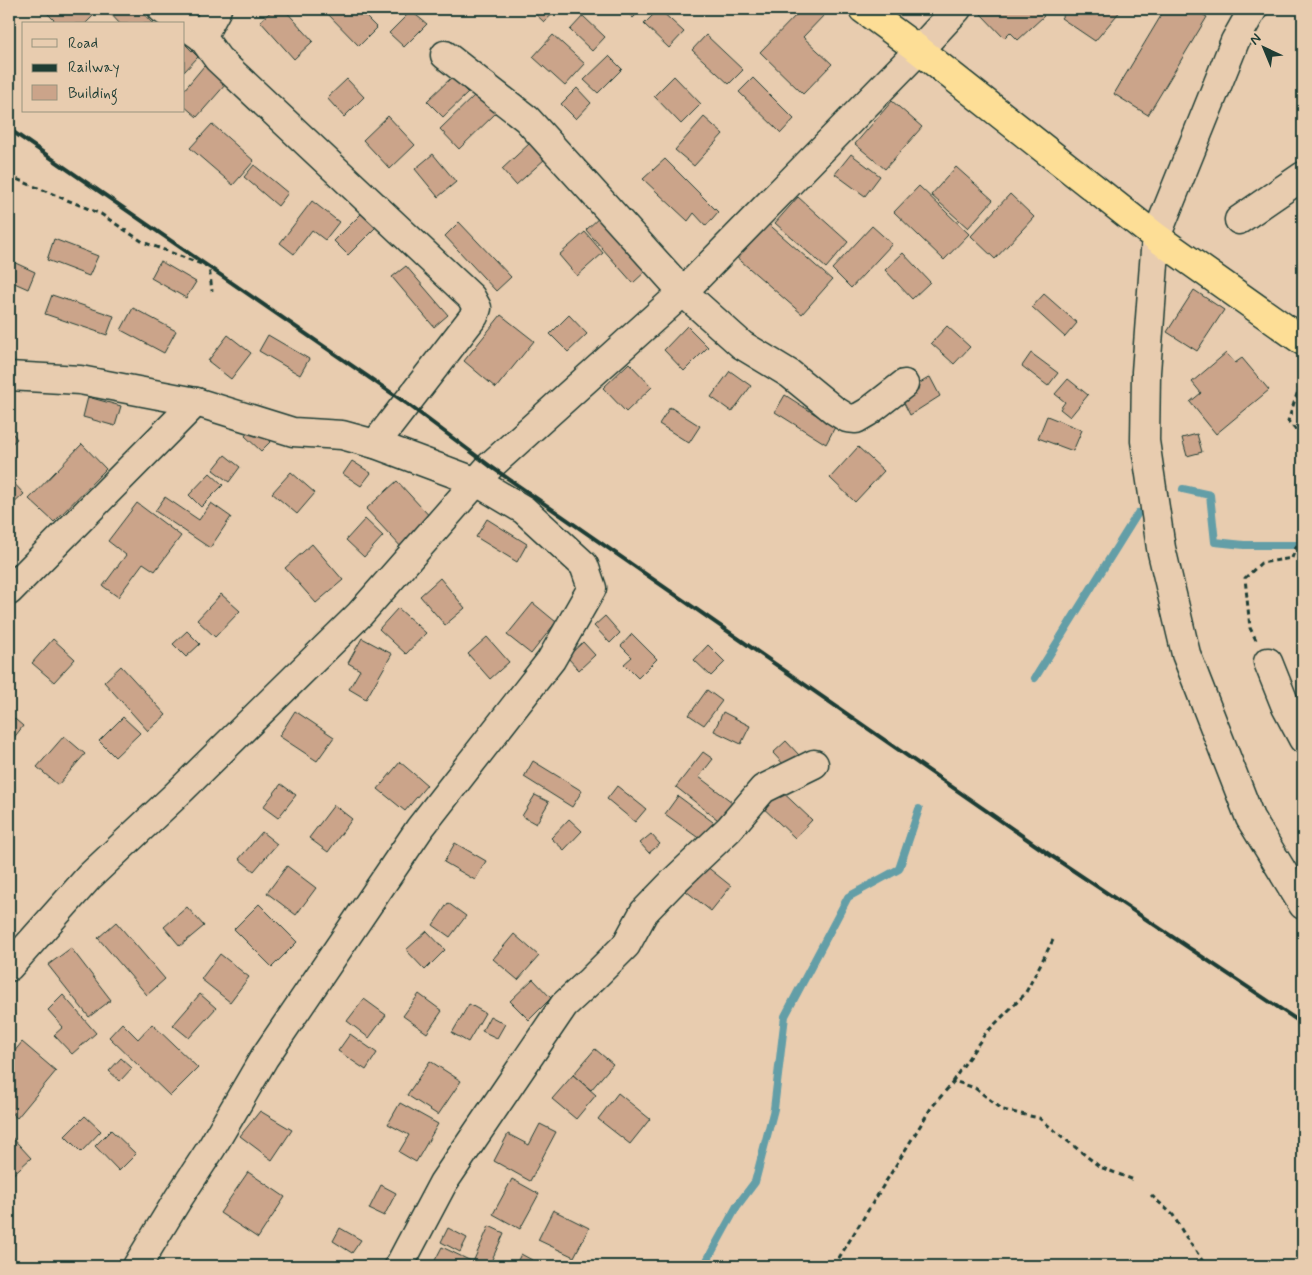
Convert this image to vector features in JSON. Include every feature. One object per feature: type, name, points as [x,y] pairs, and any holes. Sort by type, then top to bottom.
[{"type":"highway","points":[[863,9],[919,50],[1156,237],[1303,341]]},
{"type":"street","points":[[162,9],[181,22]]},
{"type":"street","points":[[202,37],[216,9]]},
{"type":"street","points":[[9,967],[89,877],[174,797],[360,614],[490,466],[683,292],[957,9]]},
{"type":"street","points":[[1253,9],[1235,40],[1156,237],[1146,372],[1145,441],[1161,548],[1186,654],[1250,818],[1303,905]]},
{"type":"street","points":[[185,25],[202,37],[218,59],[471,297],[477,308],[474,316],[375,444]]},
{"type":"street","points":[[445,55],[527,118],[683,292],[742,345],[790,374],[834,410],[847,418],[856,419],[868,412],[904,384]]},
{"type":"street","points":[[1239,220],[1303,176]]},
{"type":"street","points":[[9,376],[80,380],[196,402],[293,432],[342,435],[375,444],[477,482],[524,510],[584,565],[592,588],[551,660],[420,828],[264,1058],[217,1139],[137,1266]]},
{"type":"street","points":[[9,591],[196,402]]},
{"type":"street","points":[[1268,662],[1286,708],[1303,739]]},
{"type":"street","points":[[399,1266],[444,1183],[564,1005],[592,980],[626,945],[644,912],[729,829],[763,789],[814,764]]},
{"type":"path","points":[[9,176],[101,214],[143,242],[209,267],[212,291]]},
{"type":"path","points":[[1303,376],[1288,421],[1303,438]]},
{"type":"path","points":[[1268,662],[1250,628],[1245,578],[1261,563],[1292,558],[1303,529]]},
{"type":"path","points":[[834,1266],[931,1108],[950,1085],[985,1034],[1025,994],[1053,940]]},
{"type":"path","points":[[950,1085],[954,1081],[975,1088],[1003,1110],[1039,1118],[1100,1167],[1134,1180]]},
{"type":"path","points":[[1151,1195],[1173,1215],[1206,1266]]},
{"type":"building","points":[[43,9],[100,9],[87,22],[56,22]]},
{"type":"building","points":[[114,9],[139,9],[151,22],[118,22],[110,13]]},
{"type":"building","points":[[274,9],[284,9],[313,41],[294,59],[260,21]]},
{"type":"building","points":[[329,9],[358,9],[377,28],[359,46],[326,12]]},
{"type":"building","points":[[530,9],[558,9],[544,22]]},
{"type":"building","points":[[624,9],[642,9],[633,18]]},
{"type":"building","points":[[659,9],[684,32],[669,48],[644,24]]},
{"type":"building","points":[[802,9],[821,9],[826,13],[803,37],[832,64],[803,94],[760,52]]},
{"type":"building","points":[[986,9],[1038,9],[1044,16],[1018,40],[1010,32],[1004,38],[981,14]]},
{"type":"building","points":[[1068,9],[1122,9],[1095,41],[1061,18]]},
{"type":"building","points":[[1165,9],[1193,9],[1207,17],[1148,115],[1114,94]]},
{"type":"building","points":[[411,11],[427,24],[404,47],[389,33]]},
{"type":"building","points":[[583,16],[605,37],[592,51],[570,30]]},
{"type":"building","points":[[553,35],[585,64],[565,86],[533,57]]},
{"type":"building","points":[[706,35],[743,70],[729,84],[692,50]]},
{"type":"building","points":[[185,44],[198,57],[185,71]]},
{"type":"building","points":[[609,56],[622,69],[598,93],[584,80]]},
{"type":"building","points":[[204,66],[226,84],[197,117],[185,107],[185,89]]},
{"type":"building","points":[[674,76],[701,104],[681,124],[654,96]]},
{"type":"building","points":[[452,77],[468,93],[443,117],[427,101]]},
{"type":"building","points":[[753,78],[794,119],[781,133],[739,92]]},
{"type":"building","points":[[347,79],[364,97],[344,117],[327,98]]},
{"type":"building","points":[[577,88],[591,103],[576,119],[561,104]]},
{"type":"building","points":[[478,92],[497,112],[459,149],[440,129]]},
{"type":"building","points":[[892,101],[922,127],[885,169],[855,144]]},
{"type":"building","points":[[388,116],[415,145],[390,169],[363,140]]},
{"type":"building","points":[[704,117],[723,134],[694,166],[675,150]]},
{"type":"building","points":[[212,124],[254,161],[233,185],[190,148]]},
{"type":"building","points":[[530,143],[545,159],[516,185],[502,169]]},
{"type":"building","points":[[433,154],[456,182],[438,197],[415,169]]},
{"type":"building","points":[[851,154],[880,176],[865,196],[835,174]]},
{"type":"building","points":[[665,159],[718,212],[706,226],[694,213],[688,221],[643,179]]},
{"type":"building","points":[[254,165],[288,193],[278,206],[244,177]]},
{"type":"building","points":[[956,167],[993,200],[968,228],[931,195]]},
{"type":"building","points":[[919,186],[969,234],[944,260],[894,212]]},
{"type":"building","points":[[1010,194],[1034,217],[995,259],[971,236]]},
{"type":"building","points":[[798,197],[848,242],[826,268],[775,223]]},
{"type":"building","points":[[312,201],[339,222],[325,240],[312,230],[294,254],[280,243]]},
{"type":"building","points":[[365,210],[379,224],[348,255],[334,241]]},
{"type":"building","points":[[601,216],[647,270],[633,283],[586,230]]},
{"type":"building","points":[[764,220],[832,280],[802,314],[734,255]]},
{"type":"building","points":[[459,222],[511,277],[496,291],[445,236]]},
{"type":"building","points":[[872,226],[892,244],[851,288],[832,269]]},
{"type":"building","points":[[585,232],[603,253],[577,276],[559,255]]},
{"type":"building","points":[[54,239],[98,256],[89,276],[47,260]]},
{"type":"building","points":[[903,253],[930,282],[912,299],[885,270]]},
{"type":"building","points":[[9,260],[35,272],[28,289],[10,281],[9,285]]},
{"type":"building","points":[[160,261],[196,282],[186,298],[151,278]]},
{"type":"building","points":[[406,266],[448,315],[434,327],[392,277]]},
{"type":"building","points":[[1194,290],[1224,310],[1197,351],[1167,332]]},
{"type":"building","points":[[1044,294],[1077,323],[1065,337],[1032,307]]},
{"type":"building","points":[[52,295],[114,316],[107,335],[45,314]]},
{"type":"building","points":[[133,308],[176,331],[164,353],[121,330]]},
{"type":"building","points":[[501,315],[534,341],[496,388],[464,361]]},
{"type":"building","points":[[569,315],[587,334],[568,352],[550,334]]},
{"type":"building","points":[[687,326],[708,347],[684,371],[664,350]]},
{"type":"building","points":[[947,326],[970,347],[954,364],[931,343]]},
{"type":"building","points":[[228,335],[251,353],[231,379],[208,361]]},
{"type":"building","points":[[268,335],[309,359],[300,375],[259,351]]},
{"type":"building","points":[[1031,353],[1058,373],[1048,386],[1022,366]]},
{"type":"building","points":[[1226,353],[1235,363],[1242,358],[1269,390],[1216,434],[1190,402],[1201,393],[1192,382]]},
{"type":"building","points":[[629,363],[652,387],[626,412],[603,388]]},
{"type":"building","points":[[730,371],[751,386],[732,412],[711,397]]},
{"type":"building","points":[[930,377],[940,396],[910,415],[900,395]]},
{"type":"building","points":[[1068,379],[1088,395],[1070,417],[1060,409],[1065,402],[1055,394]]},
{"type":"building","points":[[785,395],[835,427],[826,444],[775,412]]},
{"type":"building","points":[[88,397],[121,406],[115,426],[83,417]]},
{"type":"building","points":[[670,407],[700,426],[689,443],[659,424]]},
{"type":"building","points":[[1047,416],[1082,430],[1073,451],[1038,438]]},
{"type":"building","points":[[255,424],[272,440],[261,451],[245,436]]},
{"type":"building","points":[[9,429],[17,439],[9,446]]},
{"type":"building","points":[[1197,434],[1202,452],[1187,456],[1182,438]]},
{"type":"building","points":[[82,444],[106,469],[54,522],[29,499]]},
{"type":"building","points":[[858,447],[884,471],[855,502],[830,478]]},
{"type":"building","points":[[225,455],[240,467],[229,482],[213,470]]},
{"type":"building","points":[[352,461],[371,473],[361,486],[343,474]]},
{"type":"building","points":[[291,472],[315,493],[297,514],[272,493]]},
{"type":"building","points":[[210,473],[223,485],[201,507],[189,495]]},
{"type":"building","points":[[9,478],[24,494],[9,508]]},
{"type":"building","points":[[397,481],[434,521],[403,549],[366,509]]},
{"type":"building","points":[[165,497],[199,520],[211,503],[231,517],[210,548],[155,511]]},
{"type":"building","points":[[137,503],[181,536],[155,571],[143,563],[118,597],[103,586],[126,555],[108,541]]},
{"type":"building","points":[[365,519],[383,536],[364,557],[346,540]]},
{"type":"building","points":[[487,519],[527,544],[517,562],[476,537]]},
{"type":"building","points":[[312,544],[343,580],[316,603],[285,568]]},
{"type":"building","points":[[440,578],[465,608],[445,625],[420,596]]},
{"type":"building","points":[[221,594],[240,611],[215,637],[197,620]]},
{"type":"building","points":[[533,603],[556,622],[531,654],[507,635]]},
{"type":"building","points":[[398,608],[426,633],[406,654],[379,629]]},
{"type":"building","points":[[605,616],[620,633],[610,643],[594,626]]},
{"type":"building","points":[[187,631],[200,644],[186,657],[173,644]]},
{"type":"building","points":[[632,634],[657,659],[638,678],[624,664],[632,657],[621,646]]},
{"type":"building","points":[[487,637],[509,662],[490,679],[468,654]]},
{"type":"building","points":[[362,638],[392,654],[366,699],[349,689],[360,670],[348,663]]},
{"type":"building","points":[[53,639],[75,659],[54,682],[32,663]]},
{"type":"building","points":[[583,642],[595,655],[579,670],[567,657]]},
{"type":"building","points":[[708,645],[725,662],[711,676],[694,660]]},
{"type":"building","points":[[121,666],[166,715],[148,731],[104,682]]},
{"type":"building","points":[[707,690],[722,701],[704,725],[689,715]]},
{"type":"building","points":[[295,711],[334,737],[317,761],[279,736]]},
{"type":"building","points":[[723,712],[750,726],[741,744],[714,731]]},
{"type":"building","points":[[9,714],[23,726],[9,744]]},
{"type":"building","points":[[123,717],[140,733],[115,757],[99,741]]},
{"type":"building","points":[[64,736],[85,754],[58,785],[37,767]]},
{"type":"building","points":[[786,741],[799,755],[786,767],[773,753]]},
{"type":"building","points":[[703,752],[713,759],[699,777],[736,805],[722,823],[676,787]]},
{"type":"building","points":[[533,761],[582,791],[572,807],[524,777]]},
{"type":"building","points":[[400,762],[427,785],[405,811],[378,789]]},
{"type":"building","points":[[281,784],[296,795],[278,818],[263,807]]},
{"type":"building","points":[[617,786],[646,809],[635,822],[607,799]]},
{"type":"building","points":[[776,786],[812,820],[795,838],[759,804]]},
{"type":"building","points":[[535,795],[549,802],[536,824],[522,816]]},
{"type":"building","points":[[678,796],[717,825],[704,842],[665,814]]},
{"type":"building","points":[[334,805],[352,819],[328,852],[309,838]]},
{"type":"building","points":[[569,819],[582,831],[564,850],[551,838]]},
{"type":"building","points":[[262,832],[277,844],[254,871],[239,859]]},
{"type":"building","points":[[651,834],[660,844],[649,853],[640,843]]},
{"type":"building","points":[[455,843],[486,861],[475,880],[444,862]]},
{"type":"building","points":[[287,866],[316,888],[296,915],[267,893]]},
{"type":"building","points":[[706,866],[731,886],[711,911],[686,891]]},
{"type":"building","points":[[448,903],[466,916],[450,937],[433,925]]},
{"type":"building","points":[[259,904],[297,942],[272,967],[234,929]]},
{"type":"building","points":[[187,907],[204,926],[180,946],[164,927]]},
{"type":"building","points":[[116,922],[165,979],[147,995],[98,938]]},
{"type":"building","points":[[427,931],[445,950],[425,970],[406,950]]},
{"type":"building","points":[[514,934],[539,956],[518,980],[493,959]]},
{"type":"building","points":[[71,948],[111,1000],[89,1017],[48,965]]},
{"type":"building","points":[[220,954],[249,977],[230,1002],[201,979]]},
{"type":"building","points":[[533,979],[551,998],[529,1020],[510,1001]]},
{"type":"building","points":[[200,994],[216,1008],[189,1038],[173,1025]]},
{"type":"building","points":[[419,994],[442,1011],[427,1033],[403,1016]]},
{"type":"building","points":[[63,995],[96,1033],[72,1054],[54,1035],[63,1027],[48,1010]]},
{"type":"building","points":[[364,999],[386,1015],[369,1038],[347,1021]]},
{"type":"building","points":[[469,1004],[485,1013],[468,1042],[452,1033]]},
{"type":"building","points":[[490,1016],[505,1024],[497,1038],[482,1031]]},
{"type":"building","points":[[122,1023],[138,1039],[152,1024],[198,1068],[170,1096],[109,1037]]},
{"type":"building","points":[[350,1034],[377,1053],[366,1070],[338,1051]]},
{"type":"building","points":[[22,1042],[56,1071],[17,1118],[9,1111],[9,1058]]},
{"type":"building","points":[[595,1049],[613,1064],[591,1090],[573,1075]]},
{"type":"building","points":[[121,1058],[132,1068],[120,1081],[109,1071]]},
{"type":"building","points":[[430,1061],[461,1081],[438,1115],[407,1095]]},
{"type":"building","points":[[573,1075],[596,1095],[576,1119],[552,1099]]},
{"type":"building","points":[[618,1093],[650,1119],[630,1144],[598,1119]]},
{"type":"building","points":[[400,1103],[438,1124],[416,1162],[399,1152],[409,1135],[388,1124]]},
{"type":"building","points":[[260,1111],[292,1130],[272,1160],[240,1136]]},
{"type":"building","points":[[85,1116],[101,1131],[81,1152],[65,1136]]},
{"type":"building","points":[[540,1124],[556,1132],[530,1181],[494,1161],[508,1134],[529,1145]]},
{"type":"building","points":[[111,1130],[136,1154],[119,1171],[95,1146]]},
{"type":"building","points":[[9,1134],[31,1158],[9,1178]]},
{"type":"building","points":[[248,1172],[285,1197],[258,1238],[220,1213]]},
{"type":"building","points":[[512,1179],[539,1194],[520,1229],[493,1214]]},
{"type":"building","points":[[381,1185],[396,1193],[384,1216],[369,1209]]},
{"type":"building","points":[[553,1210],[589,1228],[574,1257],[538,1240]]},
{"type":"building","points":[[489,1226],[504,1233],[489,1266],[483,1266],[473,1262]]},
{"type":"building","points":[[340,1228],[361,1240],[352,1253],[333,1241]]},
{"type":"building","points":[[448,1228],[467,1238],[460,1252],[441,1242]]},
{"type":"building","points":[[442,1247],[473,1262],[471,1266],[432,1266]]},
{"type":"building","points":[[521,1254],[543,1266],[515,1266]]},
{"type":"waterway","points":[[1183,489],[1210,495],[1215,542],[1244,545],[1297,545],[1303,543]]},
{"type":"waterway","points":[[1035,678],[1138,513]]},
{"type":"waterway","points":[[704,1266],[737,1206],[755,1182],[774,1109],[785,1016],[848,897],[899,869],[919,809]]},
{"type":"railway","points":[[9,129],[406,403],[490,466],[1050,855],[1303,1024]]}]
